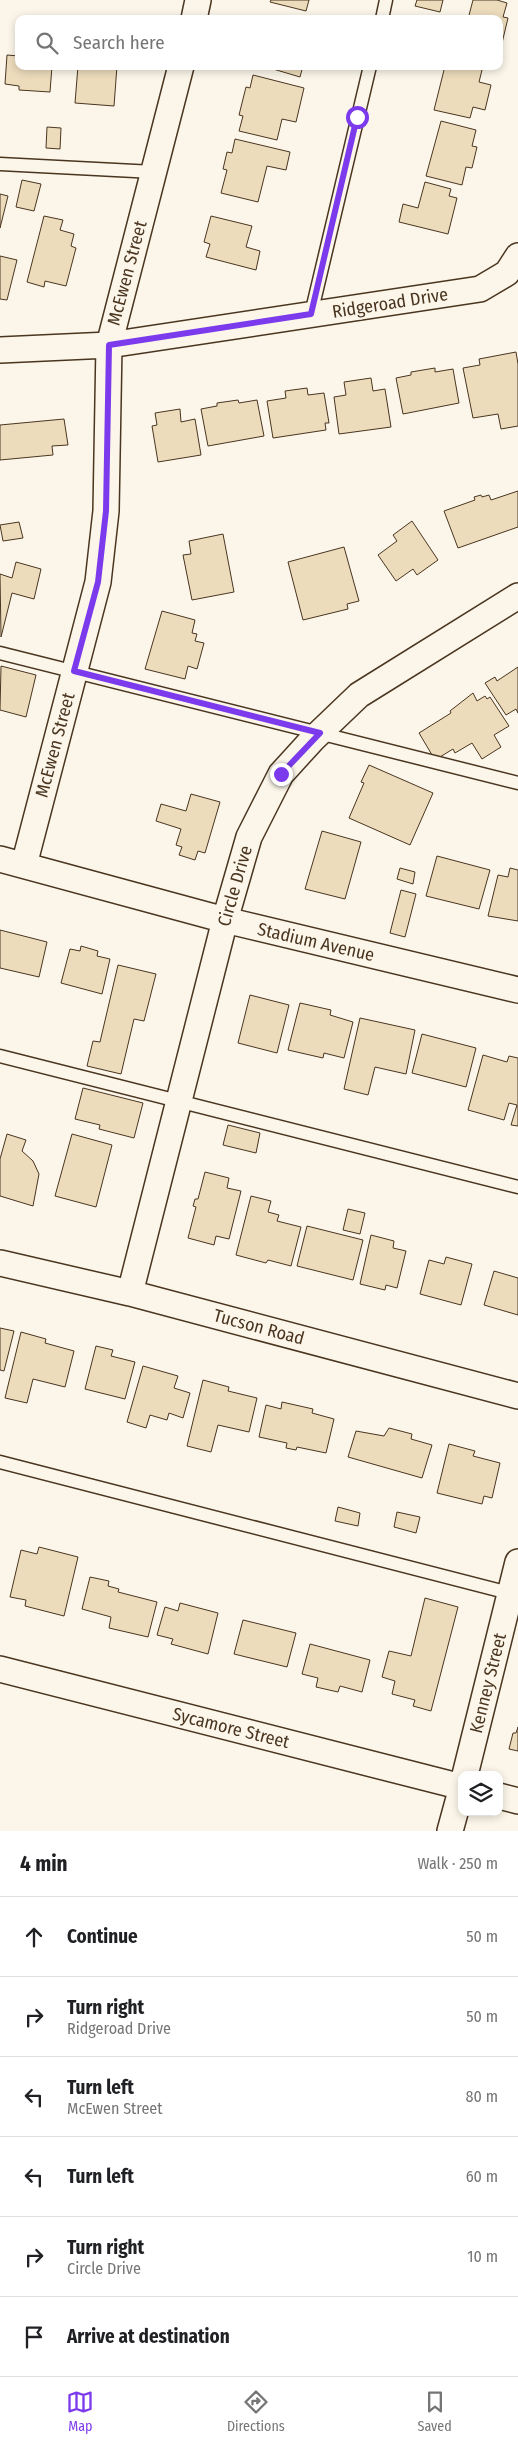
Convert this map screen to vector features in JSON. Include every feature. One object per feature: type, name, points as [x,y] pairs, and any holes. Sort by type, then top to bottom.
[{"type":"street","points":[[195,15],[198,0]]},
{"type":"street","name":"McEwen Street","points":[[12,862],[74,671],[98,582],[106,511],[109,345],[180,70]]},
{"type":"street","name":"Ridgeroad Drive","points":[[0,350],[109,345],[480,289],[513,264]]},
{"type":"street","name":"Circle Drive","points":[[130,1293],[225,920],[249,837],[281,774],[359,695],[518,596]]},
{"type":"street","name":"Stadium Avenue","points":[[12,862],[225,920],[518,990]]},
{"type":"street","name":"Tucson Road","points":[[0,1262],[130,1293],[518,1396]]},
{"type":"street","name":"Kenney Street","points":[[466,1771],[514,1594],[518,1562]]},
{"type":"street","name":"Sycamore Street","points":[[0,1670],[458,1786]]},
{"type":"street","points":[[503,1797],[518,1801]]},
{"type":"street","points":[[450,1831],[458,1802]]},
{"type":"lane","points":[[383,15],[386,0]]},
{"type":"lane","points":[[311,314],[369,70]]},
{"type":"lane","points":[[0,164],[154,172]]},
{"type":"lane","points":[[0,653],[518,783]]},
{"type":"lane","points":[[0,1056],[518,1187]]},
{"type":"lane","points":[[0,1462],[514,1594]]},
{"type":"building","points":[[271,0],[309,0],[306,11],[270,2]]},
{"type":"building","points":[[417,0],[443,0],[440,12],[415,6]]},
{"type":"building","points":[[473,0],[497,0],[507,3],[503,17],[503,15],[469,15]]},
{"type":"building","points":[[503,17],[508,18],[503,39]]},
{"type":"building","points":[[7,55],[15,56],[15,70],[52,70],[50,92],[19,90],[19,86],[5,84]]},
{"type":"building","points":[[78,70],[117,70],[114,106],[75,103]]},
{"type":"building","points":[[276,70],[302,70],[300,77]]},
{"type":"building","points":[[444,70],[482,70],[479,82],[491,85],[485,110],[473,107],[470,118],[434,110]]},
{"type":"building","points":[[253,75],[304,88],[296,122],[282,119],[277,140],[239,131],[243,116],[239,115],[246,87],[250,88]]},
{"type":"building","points":[[441,121],[476,130],[472,146],[477,147],[472,168],[466,167],[462,185],[426,176]]},
{"type":"building","points":[[47,127],[61,128],[60,149],[46,148]]},
{"type":"building","points":[[235,139],[290,152],[286,170],[267,166],[258,202],[221,193],[227,170],[223,169],[227,152],[232,153]]},
{"type":"building","points":[[22,180],[41,184],[34,211],[16,207]]},
{"type":"building","points":[[425,182],[451,189],[449,196],[457,198],[448,234],[399,222],[403,204],[418,208]]},
{"type":"building","points":[[0,194],[8,196],[0,228]]},
{"type":"building","points":[[44,216],[63,220],[60,230],[74,234],[71,246],[76,248],[66,286],[45,281],[44,287],[27,282]]},
{"type":"building","points":[[211,216],[252,226],[246,247],[260,251],[256,270],[206,257],[210,244],[204,242]]},
{"type":"building","points":[[0,256],[17,260],[7,300],[0,299]]},
{"type":"building","points":[[516,352],[518,364],[518,426],[501,429],[498,414],[473,418],[463,368],[480,365],[479,359]]},
{"type":"building","points":[[435,368],[435,372],[453,369],[459,403],[403,414],[396,378],[411,375],[411,372]]},
{"type":"building","points":[[371,378],[373,391],[385,389],[391,427],[339,434],[334,397],[346,395],[344,382]]},
{"type":"building","points":[[307,388],[308,395],[324,393],[329,423],[325,423],[326,430],[273,438],[267,401],[286,398],[285,391]]},
{"type":"building","points":[[238,400],[239,403],[257,400],[264,436],[208,446],[201,409],[217,406],[217,403]]},
{"type":"building","points":[[180,409],[181,422],[195,419],[201,455],[158,462],[152,426],[157,425],[155,413]]},
{"type":"building","points":[[64,419],[68,445],[52,446],[53,455],[0,460],[0,425]]},
{"type":"building","points":[[518,491],[518,527],[458,548],[444,511],[475,500],[474,497],[481,495],[482,497],[489,495],[491,500]]},
{"type":"building","points":[[412,521],[438,560],[417,575],[413,569],[396,581],[378,555],[397,541],[393,535]]},
{"type":"building","points":[[19,522],[23,538],[3,541],[0,525]]},
{"type":"building","points":[[223,534],[234,592],[192,600],[183,555],[191,554],[189,541]]},
{"type":"building","points":[[344,547],[359,601],[347,604],[348,609],[303,620],[288,562]]},
{"type":"building","points":[[16,562],[41,569],[34,599],[12,593],[1,637],[0,574],[12,578]]},
{"type":"building","points":[[162,611],[195,620],[192,633],[197,634],[195,641],[204,643],[197,669],[188,666],[185,679],[145,669]]},
{"type":"building","points":[[1,666],[36,675],[26,717],[0,710]]},
{"type":"building","points":[[518,667],[518,713],[516,709],[506,715],[485,683],[495,677],[497,681]]},
{"type":"building","points":[[473,693],[477,701],[485,696],[487,699],[490,697],[509,726],[494,735],[501,747],[482,759],[472,743],[455,753],[453,749],[435,760],[419,733],[451,713],[450,711]]},
{"type":"building","points":[[369,765],[433,793],[410,845],[349,818],[364,783],[361,782]]},
{"type":"building","points":[[191,794],[220,802],[205,853],[198,851],[195,860],[179,855],[182,847],[176,845],[181,829],[156,821],[161,804],[186,811]]},
{"type":"building","points":[[322,831],[361,842],[345,899],[305,889]]},
{"type":"building","points":[[437,856],[490,870],[479,909],[426,896]]},
{"type":"building","points":[[400,868],[415,872],[413,884],[397,879]]},
{"type":"building","points":[[510,868],[518,870],[518,921],[488,916],[498,875],[508,877]]},
{"type":"building","points":[[401,890],[416,894],[405,937],[390,933]]},
{"type":"building","points":[[0,930],[47,942],[39,977],[0,968]]},
{"type":"building","points":[[81,946],[98,951],[97,956],[110,959],[102,994],[61,983],[70,949],[80,951]]},
{"type":"building","points":[[118,965],[156,974],[144,1021],[134,1019],[121,1074],[87,1066],[93,1041],[100,1042]]},
{"type":"building","points":[[250,995],[289,1005],[277,1053],[238,1043]]},
{"type":"building","points":[[300,1003],[331,1010],[330,1015],[353,1022],[344,1058],[324,1053],[323,1058],[288,1050]]},
{"type":"building","points":[[360,1018],[415,1030],[406,1074],[375,1067],[368,1095],[344,1089]]},
{"type":"building","points":[[422,1034],[476,1048],[466,1087],[412,1073]]},
{"type":"building","points":[[483,1055],[507,1062],[509,1056],[518,1058],[518,1126],[511,1125],[517,1105],[509,1103],[504,1120],[468,1110]]},
{"type":"building","points":[[83,1088],[143,1103],[134,1138],[99,1129],[100,1125],[75,1119]]},
{"type":"building","points":[[228,1125],[260,1133],[256,1153],[223,1145]]},
{"type":"building","points":[[7,1134],[26,1140],[22,1151],[33,1161],[39,1174],[33,1206],[0,1196],[0,1159]]},
{"type":"building","points":[[72,1134],[112,1145],[96,1207],[55,1196]]},
{"type":"building","points":[[205,1172],[229,1178],[227,1188],[241,1191],[229,1239],[216,1236],[214,1245],[188,1238],[196,1207],[193,1206],[195,1199],[198,1199]]},
{"type":"building","points":[[251,1196],[271,1201],[268,1212],[279,1215],[277,1221],[301,1227],[291,1266],[268,1260],[266,1263],[236,1255]]},
{"type":"building","points":[[348,1209],[365,1213],[360,1234],[343,1230]]},
{"type":"building","points":[[307,1226],[363,1240],[353,1280],[297,1266]]},
{"type":"building","points":[[371,1235],[394,1241],[393,1248],[406,1251],[397,1288],[386,1285],[385,1290],[360,1284]]},
{"type":"building","points":[[446,1257],[472,1264],[461,1305],[420,1294],[429,1260],[444,1264]]},
{"type":"building","points":[[494,1271],[518,1278],[518,1315],[484,1305]]},
{"type":"building","points":[[0,1328],[14,1331],[4,1371],[0,1370]]},
{"type":"building","points":[[21,1332],[46,1339],[45,1343],[74,1351],[65,1387],[33,1379],[27,1403],[5,1398]]},
{"type":"building","points":[[96,1346],[113,1350],[111,1356],[135,1362],[125,1399],[85,1389]]},
{"type":"building","points":[[143,1366],[178,1376],[174,1388],[190,1393],[183,1418],[169,1413],[167,1420],[150,1415],[146,1428],[127,1422]]},
{"type":"building","points":[[203,1380],[229,1387],[228,1391],[257,1398],[249,1432],[218,1425],[211,1452],[187,1446]]},
{"type":"building","points":[[282,1402],[313,1409],[312,1413],[334,1419],[326,1453],[297,1447],[296,1450],[286,1448],[287,1443],[259,1437],[266,1405],[281,1409]]},
{"type":"building","points":[[389,1428],[412,1434],[411,1439],[432,1445],[422,1478],[348,1457],[356,1431],[384,1436]]},
{"type":"building","points":[[449,1444],[475,1451],[473,1456],[500,1463],[492,1498],[484,1496],[482,1504],[437,1493]]},
{"type":"building","points":[[338,1507],[360,1513],[358,1526],[335,1521]]},
{"type":"building","points":[[397,1512],[420,1517],[416,1533],[394,1527]]},
{"type":"building","points":[[39,1547],[78,1557],[64,1616],[25,1606],[26,1600],[10,1597],[21,1550],[37,1554]]},
{"type":"building","points":[[90,1577],[109,1581],[108,1586],[119,1589],[118,1592],[157,1602],[148,1637],[109,1628],[111,1617],[82,1609]]},
{"type":"building","points":[[425,1598],[458,1607],[431,1711],[413,1706],[415,1700],[392,1694],[395,1681],[382,1677],[389,1651],[411,1656]]},
{"type":"building","points":[[180,1603],[218,1613],[208,1654],[171,1644],[173,1639],[157,1635],[165,1607],[178,1611]]},
{"type":"building","points":[[243,1620],[296,1633],[287,1667],[234,1654]]},
{"type":"building","points":[[310,1644],[370,1660],[362,1692],[340,1686],[338,1692],[316,1687],[318,1678],[302,1674]]},
{"type":"building","points":[[518,1727],[518,1751],[509,1749],[513,1733],[516,1733]]},
{"type":"route","points":[[281,774],[320,733],[74,671],[98,582],[106,511],[109,345],[311,314],[357,117]]}]
